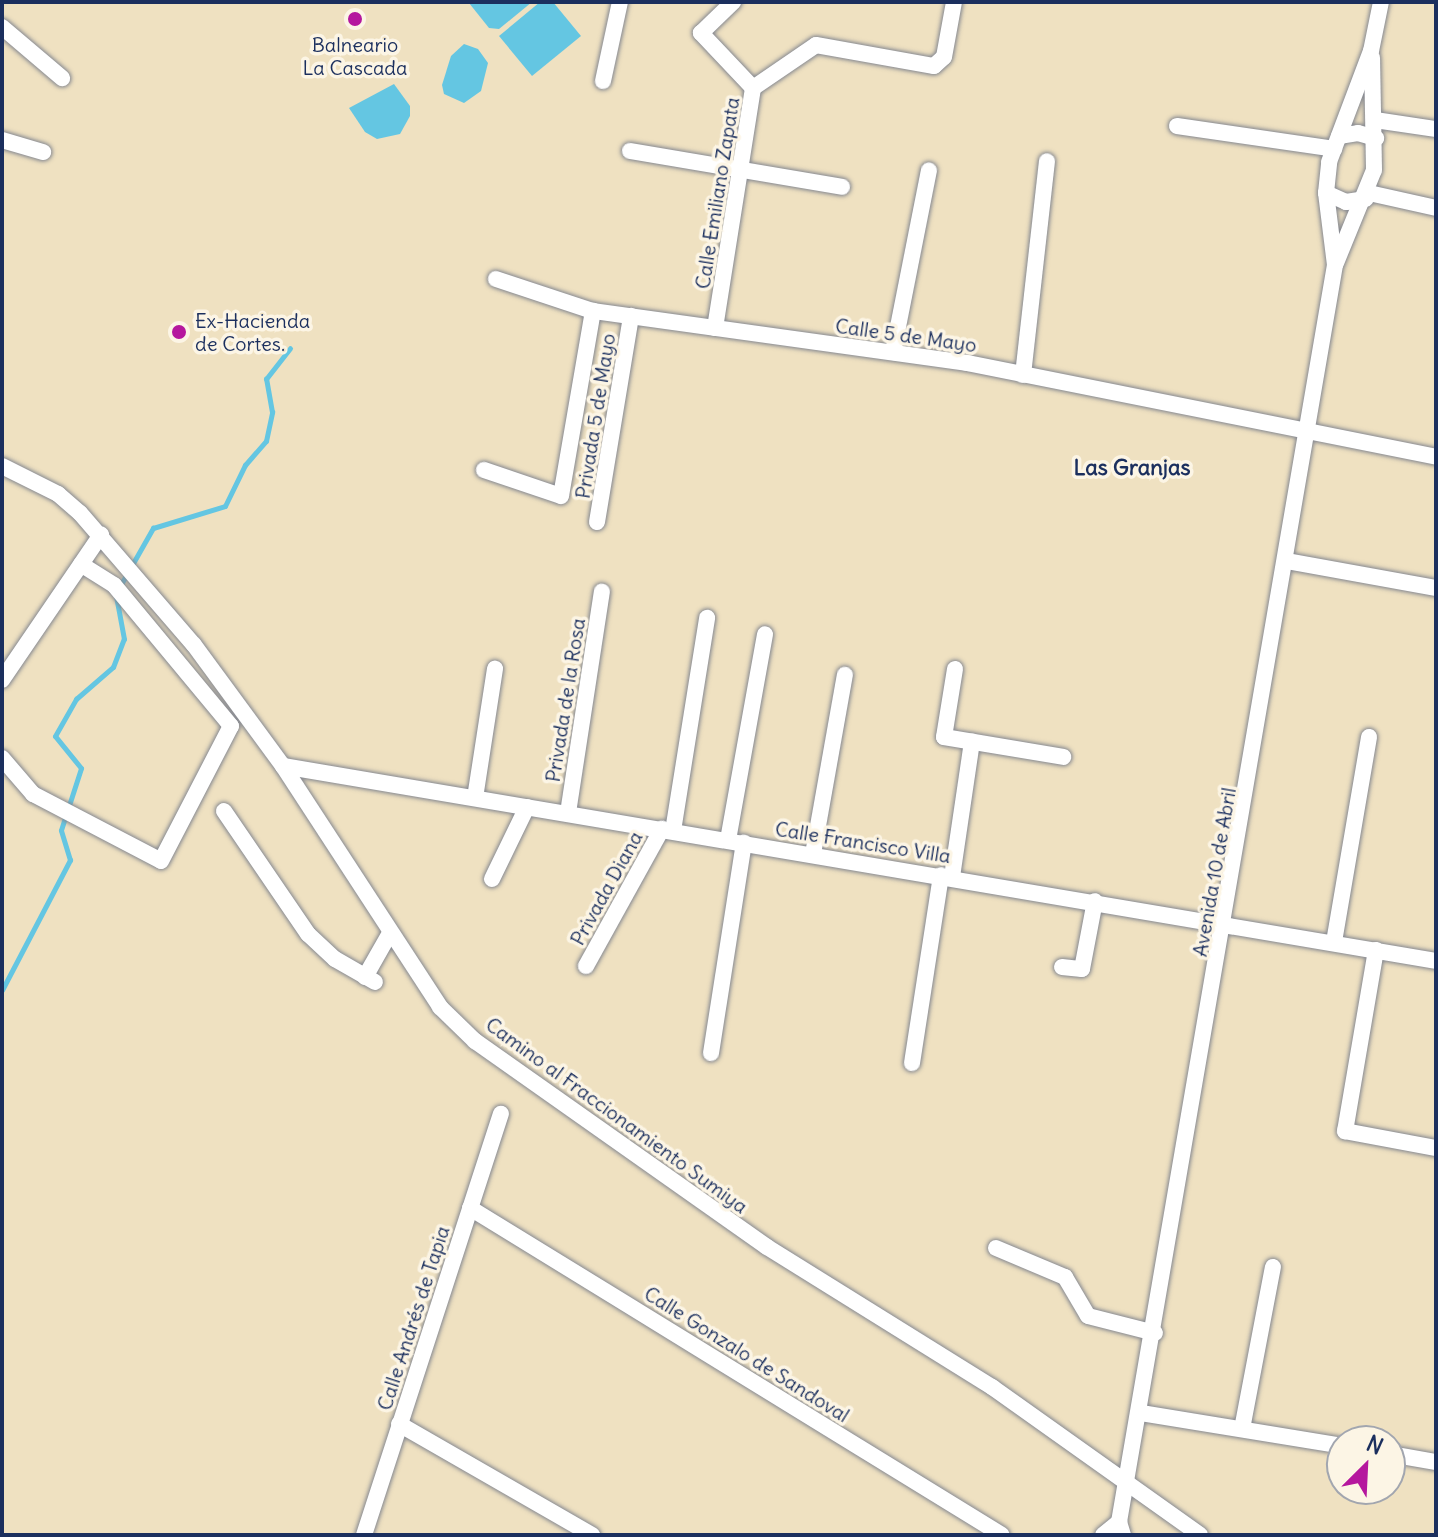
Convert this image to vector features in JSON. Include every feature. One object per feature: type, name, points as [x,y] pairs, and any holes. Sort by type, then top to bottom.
[{"type":"street","points":[[603,81],[620,2]]},
{"type":"street","name":"Calle Emiliano Zapata","points":[[715,328],[753,88],[701,33],[733,2]]},
{"type":"street","points":[[753,88],[816,45],[934,66],[944,57],[954,2]]},
{"type":"street","name":"Avenida 10 de Abril","points":[[1121,1528],[1310,435],[1335,265],[1326,193],[1336,143],[1371,51],[1381,2]]},
{"type":"street","points":[[2,27],[62,78]]},
{"type":"street","name":"Avenida 10 de Abril","points":[[1335,265],[1368,196],[1376,138],[1371,51]]},
{"type":"street","points":[[1375,120],[1436,129]]},
{"type":"street","points":[[1177,126],[1336,143],[1358,133],[1376,138]]},
{"type":"street","points":[[2,140],[43,152]]},
{"type":"street","points":[[630,151],[842,187]]},
{"type":"street","points":[[1023,375],[1047,161]]},
{"type":"street","points":[[893,352],[929,171]]},
{"type":"street","points":[[1326,193],[1346,202],[1368,196],[1436,208]]},
{"type":"street","name":"Calle 5 de Mayo","points":[[496,279],[593,311],[893,352],[1023,375],[1310,435]]},
{"type":"street","name":"Privada 5 de Mayo","points":[[484,470],[561,496],[593,311]]},
{"type":"street","name":"Privada 5 de Mayo","points":[[597,522],[631,316]]},
{"type":"street","points":[[1310,435],[1436,457]]},
{"type":"street","name":"Camino al Fraccionamiento Sumiya","points":[[2,466],[58,494],[101,535],[194,645],[283,766],[440,1007],[475,1041],[767,1247],[992,1387],[1200,1535]]},
{"type":"street","points":[[2,680],[101,535]]},
{"type":"street","points":[[1287,561],[1436,588]]},
{"type":"street","points":[[2,758],[33,794],[161,861],[231,726],[114,585],[81,564]]},
{"type":"street","name":"Privada de la Rosa","points":[[568,813],[602,592]]},
{"type":"street","name":"Privada Diana","points":[[586,966],[667,830],[707,618]]},
{"type":"street","points":[[711,1053],[765,634]]},
{"type":"street","points":[[475,798],[495,669]]},
{"type":"street","points":[[955,669],[944,737],[1063,757]]},
{"type":"street","points":[[813,854],[845,675]]},
{"type":"street","points":[[1334,942],[1369,737]]},
{"type":"street","points":[[912,1063],[972,741]]},
{"type":"street","name":"Calle Francisco Villa","points":[[283,766],[1226,923],[1436,961]]},
{"type":"street","points":[[492,879],[527,807]]},
{"type":"street","points":[[224,811],[308,934],[335,959],[370,980],[390,933]]},
{"type":"street","points":[[1062,967],[1082,969],[1095,901]]},
{"type":"street","points":[[1376,950],[1345,1131],[1436,1148]]},
{"type":"street","name":"Calle Andrés de Tapia","points":[[364,1535],[501,1114]]},
{"type":"street","name":"Calle Gonzalo de Sandoval","points":[[470,1208],[1002,1535]]},
{"type":"street","points":[[996,1248],[1065,1277],[1088,1316],[1155,1333]]},
{"type":"street","points":[[1242,1429],[1273,1267]]},
{"type":"street","points":[[1141,1413],[1326,1443]]},
{"type":"street","points":[[399,1424],[592,1535]]},
{"type":"street","points":[[1406,1457],[1436,1462]]},
{"type":"street","points":[[1103,1535],[1121,1528]]},
{"type":"water","points":[[532,2],[499,29],[489,28],[469,3]]},
{"type":"water","points":[[540,2],[553,2],[581,36],[532,76],[499,36]]},
{"type":"water","points":[[464,44],[478,49],[488,63],[481,91],[464,103],[444,94],[442,85],[451,56]]},
{"type":"water","points":[[394,84],[410,106],[410,116],[400,134],[377,139],[365,132],[349,108]]},
{"type":"waterway","points":[[120,586],[153,528],[225,506],[245,465],[266,441],[272,412],[266,379],[290,348]]},
{"type":"waterway","points":[[2,990],[70,860],[61,830],[81,768],[55,736],[76,699],[113,667],[124,639],[116,596]]},
{"type":"place","name":"Balneario La Cascada","points":[[355,19]]},
{"type":"place","name":"Ex-Hacienda de Cortes.","points":[[179,332]]},
{"type":"district","name":"Las Granjas","points":[[1132,468]]}]
